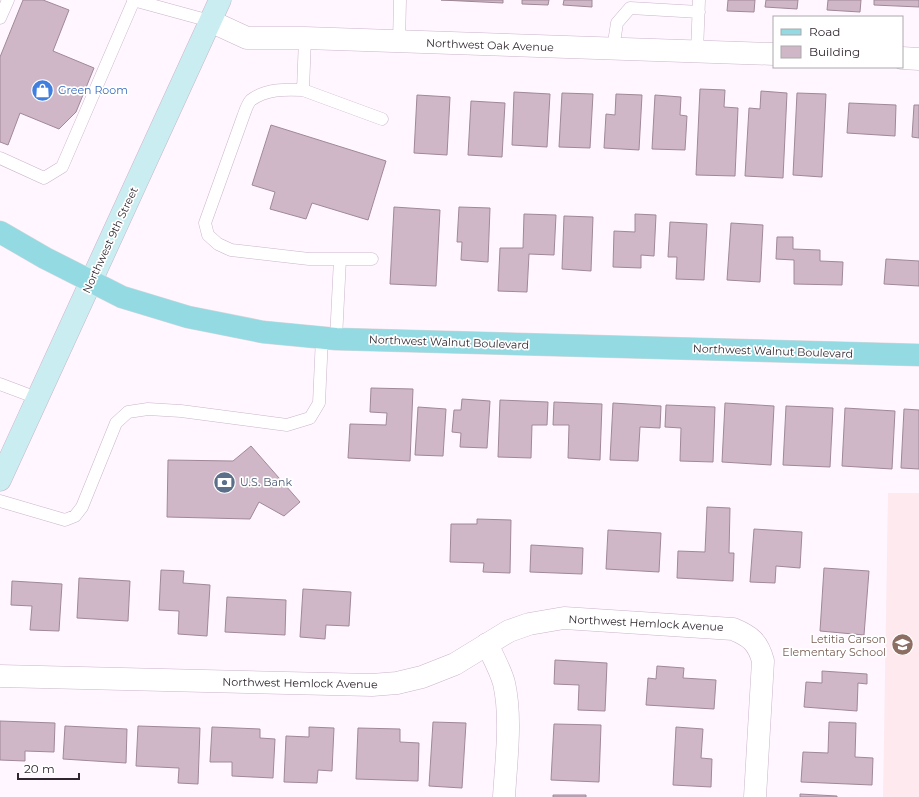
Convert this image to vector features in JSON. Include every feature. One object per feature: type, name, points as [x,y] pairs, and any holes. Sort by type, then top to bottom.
[{"type":"main road","name":"Northwest 9th Street","points":[[0,480],[220,0]]},
{"type":"main road","name":"Northwest Walnut Boulevard","points":[[0,232],[90,282],[122,297],[188,317],[263,332],[329,338],[919,355]]},
{"type":"street","name":"Northwest Oak Avenue","points":[[210,21],[247,38],[305,38],[773,54]]},
{"type":"street","points":[[903,58],[919,59]]},
{"type":"street","name":"Northwest Hemlock Avenue","points":[[0,676],[372,685],[397,683],[422,677],[455,664],[509,631],[529,624],[564,618],[733,629],[751,638],[760,651],[763,661],[755,797]]},
{"type":"street","points":[[487,644],[497,664],[504,684],[508,714],[504,797]]},
{"type":"lane","points":[[0,18],[8,0]]},
{"type":"lane","points":[[0,158],[44,178],[62,168],[133,0],[210,21]]},
{"type":"lane","points":[[398,41],[400,0]]},
{"type":"lane","points":[[613,49],[617,23],[630,8],[699,6],[698,52]]},
{"type":"lane","points":[[303,90],[305,38]]},
{"type":"lane","points":[[372,260],[309,259],[231,250],[218,244],[208,235],[205,223],[242,117],[250,101],[264,93],[283,89],[303,90],[382,119]]},
{"type":"lane","points":[[0,501],[65,520],[75,516],[82,507],[116,423],[128,412],[148,409],[181,411],[287,425],[310,418],[319,403],[340,259]]},
{"type":"lane","points":[[0,384],[37,398]]},
{"type":"shaded area","name":"Letitia Carson Elementary School","points":[[888,493],[919,493],[919,797],[883,797]]},
{"type":"building","name":"Green Room","points":[[23,0],[43,0],[69,10],[53,51],[94,68],[76,112],[59,129],[20,113],[8,145],[0,142],[0,57]]},
{"type":"building","points":[[441,0],[503,0],[503,3]]},
{"type":"building","points":[[522,0],[549,0],[548,5],[522,4]]},
{"type":"building","points":[[564,0],[592,0],[592,7],[563,5]]},
{"type":"building","points":[[728,0],[755,0],[754,12],[727,11]]},
{"type":"building","points":[[766,0],[798,0],[797,9],[765,7]]},
{"type":"building","points":[[828,0],[861,0],[860,12],[827,10]]},
{"type":"building","points":[[874,0],[919,0],[919,7],[874,5]]},
{"type":"building","points":[[700,89],[725,90],[724,107],[738,108],[735,176],[696,175]]},
{"type":"building","points":[[761,91],[787,93],[783,178],[745,176],[749,108],[760,109]]},
{"type":"building","points":[[514,92],[550,94],[547,147],[512,145]]},
{"type":"building","points":[[562,93],[593,94],[590,148],[559,147]]},
{"type":"building","points":[[797,93],[826,94],[822,177],[793,175]]},
{"type":"building","points":[[616,94],[642,95],[639,150],[604,148],[606,114],[615,115]]},
{"type":"building","points":[[417,95],[450,97],[447,155],[414,153]]},
{"type":"building","points":[[655,95],[681,97],[680,115],[687,116],[685,150],[652,149]]},
{"type":"building","points":[[471,101],[505,103],[502,157],[468,155]]},
{"type":"building","points":[[849,103],[896,105],[895,136],[847,133]]},
{"type":"building","points":[[914,105],[919,105],[919,138],[912,137]]},
{"type":"building","points":[[271,125],[386,161],[368,220],[312,203],[306,219],[270,209],[275,192],[252,185]]},
{"type":"building","points":[[394,207],[440,210],[436,286],[390,284]]},
{"type":"building","points":[[459,207],[490,208],[488,262],[461,260],[462,242],[457,242]]},
{"type":"building","points":[[524,214],[556,215],[554,255],[529,254],[527,292],[498,291],[500,248],[523,248]]},
{"type":"building","points":[[635,214],[656,215],[654,256],[641,255],[641,268],[613,267],[614,231],[635,232]]},
{"type":"building","points":[[564,216],[593,217],[591,271],[562,269]]},
{"type":"building","points":[[670,222],[707,224],[704,280],[676,279],[677,257],[668,257]]},
{"type":"building","points":[[731,223],[763,225],[760,282],[727,280]]},
{"type":"building","points":[[777,237],[793,237],[793,249],[820,250],[820,261],[843,262],[842,285],[794,284],[794,260],[776,259]]},
{"type":"building","points":[[886,259],[919,261],[919,286],[884,284]]},
{"type":"building","points":[[371,388],[413,389],[410,461],[348,458],[350,424],[386,425],[387,413],[370,412]]},
{"type":"building","points":[[462,399],[490,401],[487,448],[460,447],[461,433],[452,432],[454,410],[461,410]]},
{"type":"building","points":[[500,400],[548,402],[547,425],[532,425],[531,458],[498,457]]},
{"type":"building","points":[[554,402],[602,404],[600,460],[568,458],[569,425],[553,425]]},
{"type":"building","points":[[613,403],[661,406],[660,428],[640,427],[638,461],[610,460]]},
{"type":"building","points":[[725,403],[774,406],[771,465],[722,462]]},
{"type":"building","points":[[666,405],[715,407],[713,462],[680,461],[681,428],[665,427]]},
{"type":"building","points":[[786,406],[833,408],[830,467],[783,465]]},
{"type":"building","points":[[418,407],[446,409],[443,456],[415,455]]},
{"type":"building","points":[[845,408],[895,411],[892,469],[842,466]]},
{"type":"building","points":[[904,409],[919,410],[919,469],[901,468]]},
{"type":"building","name":"U.S. Bank","points":[[251,446],[300,502],[284,516],[259,502],[250,519],[167,517],[168,460],[233,461]]},
{"type":"building","points":[[707,507],[730,508],[729,553],[734,553],[733,581],[677,578],[678,551],[705,552]]},
{"type":"building","points":[[477,519],[511,520],[510,573],[483,572],[484,563],[450,562],[451,524],[477,524]]},
{"type":"building","points":[[754,529],[802,532],[800,568],[776,566],[775,583],[750,582]]},
{"type":"building","points":[[608,530],[661,533],[659,572],[606,569]]},
{"type":"building","points":[[531,545],[583,548],[582,574],[530,572]]},
{"type":"building","points":[[824,568],[869,571],[864,635],[820,631]]},
{"type":"building","points":[[161,570],[184,571],[183,583],[210,585],[207,636],[178,634],[179,611],[159,610]]},
{"type":"building","points":[[79,578],[130,581],[128,621],[77,618]]},
{"type":"building","points":[[12,581],[62,584],[59,631],[30,630],[32,606],[11,605]]},
{"type":"building","points":[[303,589],[351,592],[349,626],[326,625],[325,639],[300,637]]},
{"type":"building","points":[[227,597],[286,600],[285,635],[225,632]]},
{"type":"building","points":[[555,660],[607,663],[605,711],[578,710],[579,685],[554,684]]},
{"type":"building","points":[[657,666],[684,668],[683,678],[716,680],[714,709],[646,705],[648,678],[656,679]]},
{"type":"building","points":[[822,671],[867,674],[867,684],[858,683],[857,711],[804,707],[806,682],[822,683]]},
{"type":"building","points":[[0,721],[55,723],[54,752],[25,751],[25,761],[0,760]]},
{"type":"building","points":[[433,722],[466,723],[462,788],[429,786]]},
{"type":"building","points":[[829,722],[856,723],[855,757],[873,758],[872,785],[801,782],[803,752],[828,753]]},
{"type":"building","points":[[554,724],[601,725],[599,782],[551,780]]},
{"type":"building","points":[[65,726],[127,729],[126,763],[63,759]]},
{"type":"building","points":[[138,726],[200,728],[198,784],[178,783],[179,768],[136,766]]},
{"type":"building","points":[[212,727],[260,729],[260,738],[275,739],[273,778],[232,776],[232,762],[210,762]]},
{"type":"building","points":[[309,727],[334,728],[332,771],[318,770],[317,783],[284,782],[286,736],[309,737]]},
{"type":"building","points":[[676,727],[703,729],[701,758],[712,759],[711,787],[673,785]]},
{"type":"building","points":[[358,728],[400,729],[400,742],[419,743],[418,781],[356,779]]},
{"type":"building","points":[[800,794],[837,796],[837,797],[800,797]]},
{"type":"building","points":[[553,795],[586,795],[586,797],[553,797]]},
{"type":"place","name":"Green Room","points":[[42,90]]},
{"type":"place","name":"U.S. Bank","points":[[225,482]]},
{"type":"place","name":"Letitia Carson Elementary School","points":[[902,645]]}]
